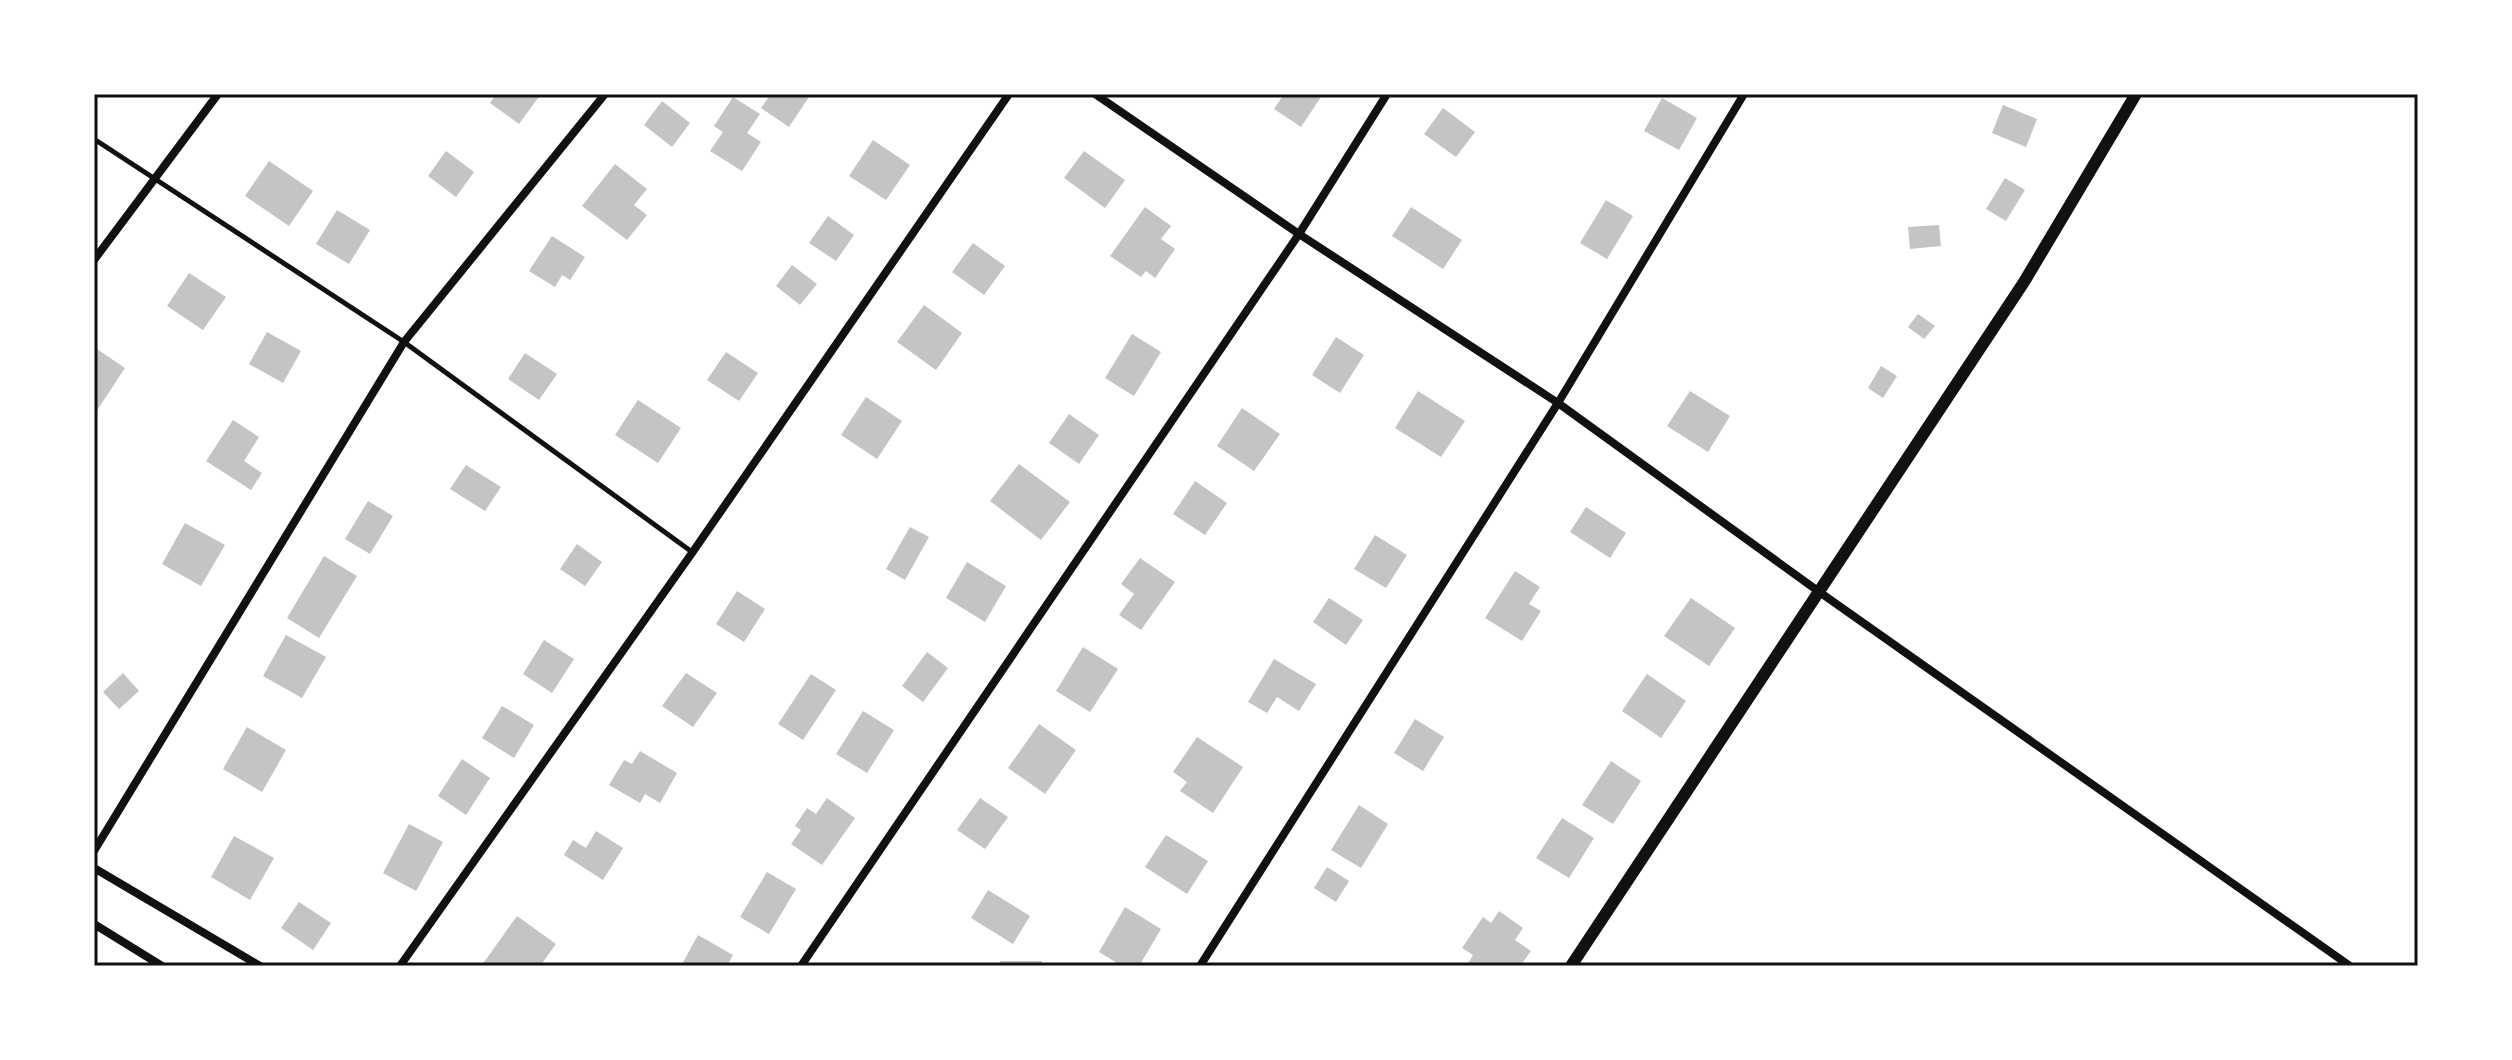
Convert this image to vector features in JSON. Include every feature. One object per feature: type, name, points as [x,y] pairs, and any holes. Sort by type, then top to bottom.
[{"type":"street","points":[[94,260],[218,94]]},
{"type":"street","points":[[94,851],[404,342],[605,94]]},
{"type":"street","points":[[400,966],[692,553],[1009,94]]},
{"type":"street","points":[[1095,94],[1299,234],[1558,403],[1818,591],[2350,966]]},
{"type":"street","points":[[801,966],[1299,234],[1387,94]]},
{"type":"street","points":[[1200,966],[1558,403],[1744,94]]},
{"type":"street","points":[[1571,966],[2024,282],[2136,94]]},
{"type":"street","points":[[94,868],[260,966]]},
{"type":"street","points":[[94,924],[162,966]]},
{"type":"lane","points":[[94,139],[404,342],[692,553]]},
{"type":"building","points":[[496,94],[541,94],[519,124],[490,103]]},
{"type":"building","points":[[771,94],[811,94],[789,127],[761,108]]},
{"type":"building","points":[[1284,94],[1323,94],[1301,127],[1274,109]]},
{"type":"building","points":[[733,97],[760,114],[747,133],[761,142],[742,171],[710,151],[723,132],[714,126]]},
{"type":"building","points":[[1662,98],[1697,118],[1679,150],[1644,131]]},
{"type":"building","points":[[662,101],[690,123],[672,147],[644,125]]},
{"type":"building","points":[[2003,105],[2037,119],[2026,147],[1992,133]]},
{"type":"building","points":[[1443,108],[1475,132],[1456,157],[1424,134]]},
{"type":"building","points":[[873,140],[910,165],[886,200],[849,176]]},
{"type":"building","points":[[446,151],[474,172],[456,197],[428,176]]},
{"type":"building","points":[[1084,151],[1125,180],[1105,208],[1064,178]]},
{"type":"building","points":[[269,161],[313,191],[289,226],[245,196]]},
{"type":"building","points":[[615,164],[647,189],[634,205],[647,215],[627,240],[582,206]]},
{"type":"building","points":[[2005,178],[2025,190],[2006,221],[1986,209]]},
{"type":"building","points":[[1606,200],[1633,216],[1607,259],[1580,243]]},
{"type":"building","points":[[1145,207],[1171,226],[1161,239],[1175,249],[1155,278],[1146,271],[1141,277],[1110,256]]},
{"type":"building","points":[[1411,207],[1462,240],[1443,269],[1392,236]]},
{"type":"building","points":[[337,210],[370,230],[349,264],[316,244]]},
{"type":"building","points":[[828,216],[854,235],[836,261],[809,243]]},
{"type":"building","points":[[1939,225],[1941,246],[1910,249],[1908,227]]},
{"type":"building","points":[[552,236],[585,257],[570,280],[562,275],[555,287],[529,271]]},
{"type":"building","points":[[973,243],[1005,266],[984,295],[952,272]]},
{"type":"building","points":[[792,265],[817,284],[800,305],[776,286]]},
{"type":"building","points":[[189,273],[226,297],[203,330],[167,306]]},
{"type":"building","points":[[924,305],[962,333],[936,370],[897,342]]},
{"type":"building","points":[[1918,314],[1935,326],[1924,339],[1908,327]]},
{"type":"building","points":[[267,332],[301,351],[283,383],[249,364]]},
{"type":"building","points":[[1132,334],[1161,352],[1134,396],[1105,378]]},
{"type":"building","points":[[1336,337],[1364,355],[1340,393],[1312,375]]},
{"type":"building","points":[[94,347],[125,368],[94,415]]},
{"type":"building","points":[[726,352],[758,373],[739,401],[707,380]]},
{"type":"building","points":[[525,353],[557,374],[539,400],[508,379]]},
{"type":"building","points":[[1881,366],[1897,376],[1883,398],[1868,388]]},
{"type":"building","points":[[1418,391],[1465,421],[1441,457],[1395,428]]},
{"type":"building","points":[[1690,391],[1730,416],[1708,452],[1667,426]]},
{"type":"building","points":[[866,397],[902,421],[877,459],[841,435]]},
{"type":"building","points":[[638,400],[681,428],[658,463],[615,435]]},
{"type":"building","points":[[1242,408],[1280,434],[1254,471],[1217,446]]},
{"type":"building","points":[[1069,414],[1099,435],[1079,464],[1049,443]]},
{"type":"building","points":[[233,420],[259,437],[244,461],[262,473],[251,490],[206,461]]},
{"type":"building","points":[[1019,464],[1070,502],[1041,540],[990,501]]},
{"type":"building","points":[[466,465],[501,487],[485,511],[450,489]]},
{"type":"building","points":[[1195,481],[1227,503],[1205,535],[1173,514]]},
{"type":"building","points":[[368,501],[393,516],[370,554],[345,539]]},
{"type":"building","points":[[1586,507],[1626,533],[1610,558],[1570,532]]},
{"type":"building","points":[[185,523],[225,545],[201,586],[162,564]]},
{"type":"building","points":[[910,527],[929,537],[905,580],[886,569]]},
{"type":"building","points":[[1375,535],[1407,555],[1386,588],[1354,569]]},
{"type":"building","points":[[577,544],[602,562],[585,586],[560,569]]},
{"type":"building","points":[[324,556],[357,576],[319,638],[287,618]]},
{"type":"building","points":[[1140,558],[1175,582],[1141,630],[1119,615],[1134,594],[1121,584]]},
{"type":"building","points":[[967,562],[1006,586],[985,622],[946,598]]},
{"type":"building","points":[[1515,571],[1540,587],[1529,604],[1541,611],[1522,641],[1485,618]]},
{"type":"building","points":[[737,591],[765,609],[744,642],[716,624]]},
{"type":"building","points":[[1329,598],[1363,620],[1346,645],[1313,622]]},
{"type":"building","points":[[1691,598],[1735,628],[1709,666],[1664,636]]},
{"type":"building","points":[[286,635],[326,657],[302,698],[263,676]]},
{"type":"building","points":[[544,640],[574,659],[552,693],[523,674]]},
{"type":"building","points":[[1083,647],[1118,669],[1090,712],[1056,691]]},
{"type":"building","points":[[927,652],[948,668],[923,702],[902,686]]},
{"type":"building","points":[[1274,659],[1316,684],[1299,711],[1277,697],[1267,713],[1248,702]]},
{"type":"building","points":[[123,673],[139,691],[119,709],[103,692]]},
{"type":"building","points":[[686,673],[717,693],[693,727],[662,706]]},
{"type":"building","points":[[811,674],[836,690],[803,740],[778,724]]},
{"type":"building","points":[[1647,674],[1686,701],[1661,738],[1622,711]]},
{"type":"building","points":[[502,706],[534,725],[514,758],[482,738]]},
{"type":"building","points":[[863,711],[894,730],[867,773],[836,754]]},
{"type":"building","points":[[1415,719],[1444,737],[1423,771],[1394,753]]},
{"type":"building","points":[[1039,724],[1076,750],[1045,794],[1008,768]]},
{"type":"building","points":[[247,727],[286,750],[262,792],[223,769]]},
{"type":"building","points":[[1197,737],[1243,767],[1213,813],[1180,791],[1187,782],[1173,772]]},
{"type":"building","points":[[640,751],[677,773],[660,803],[645,794],[640,803],[609,785],[624,760],[632,764]]},
{"type":"building","points":[[462,759],[490,778],[466,815],[438,796]]},
{"type":"building","points":[[1611,761],[1641,781],[1613,824],[1582,805]]},
{"type":"building","points":[[827,798],[855,818],[822,865],[791,844],[801,830],[795,826],[807,808],[816,814]]},
{"type":"building","points":[[980,798],[1008,817],[985,849],[957,830]]},
{"type":"building","points":[[1359,805],[1388,824],[1361,868],[1331,850]]},
{"type":"building","points":[[1562,818],[1594,838],[1569,878],[1536,858]]},
{"type":"building","points":[[409,824],[443,842],[416,891],[383,873]]},
{"type":"building","points":[[596,831],[623,848],[603,880],[564,855],[573,840],[586,848]]},
{"type":"building","points":[[1166,835],[1208,861],[1187,894],[1145,867]]},
{"type":"building","points":[[234,836],[274,858],[250,900],[211,877]]},
{"type":"building","points":[[1327,867],[1349,881],[1336,902],[1314,888]]},
{"type":"building","points":[[767,872],[796,889],[769,934],[740,917]]},
{"type":"building","points":[[988,890],[1030,916],[1013,944],[971,918]]},
{"type":"building","points":[[299,902],[331,923],[313,950],[281,928]]},
{"type":"building","points":[[1125,907],[1161,929],[1139,966],[1122,966],[1099,952]]},
{"type":"building","points":[[1499,911],[1523,928],[1515,940],[1531,951],[1520,966],[1467,965],[1473,955],[1462,948],[1483,917],[1491,923]]},
{"type":"building","points":[[517,916],[556,944],[540,966],[482,965]]},
{"type":"building","points":[[698,935],[733,955],[727,966],[681,966]]},
{"type":"building","points":[[1000,961],[1042,961],[1042,966],[1000,966]]}]
